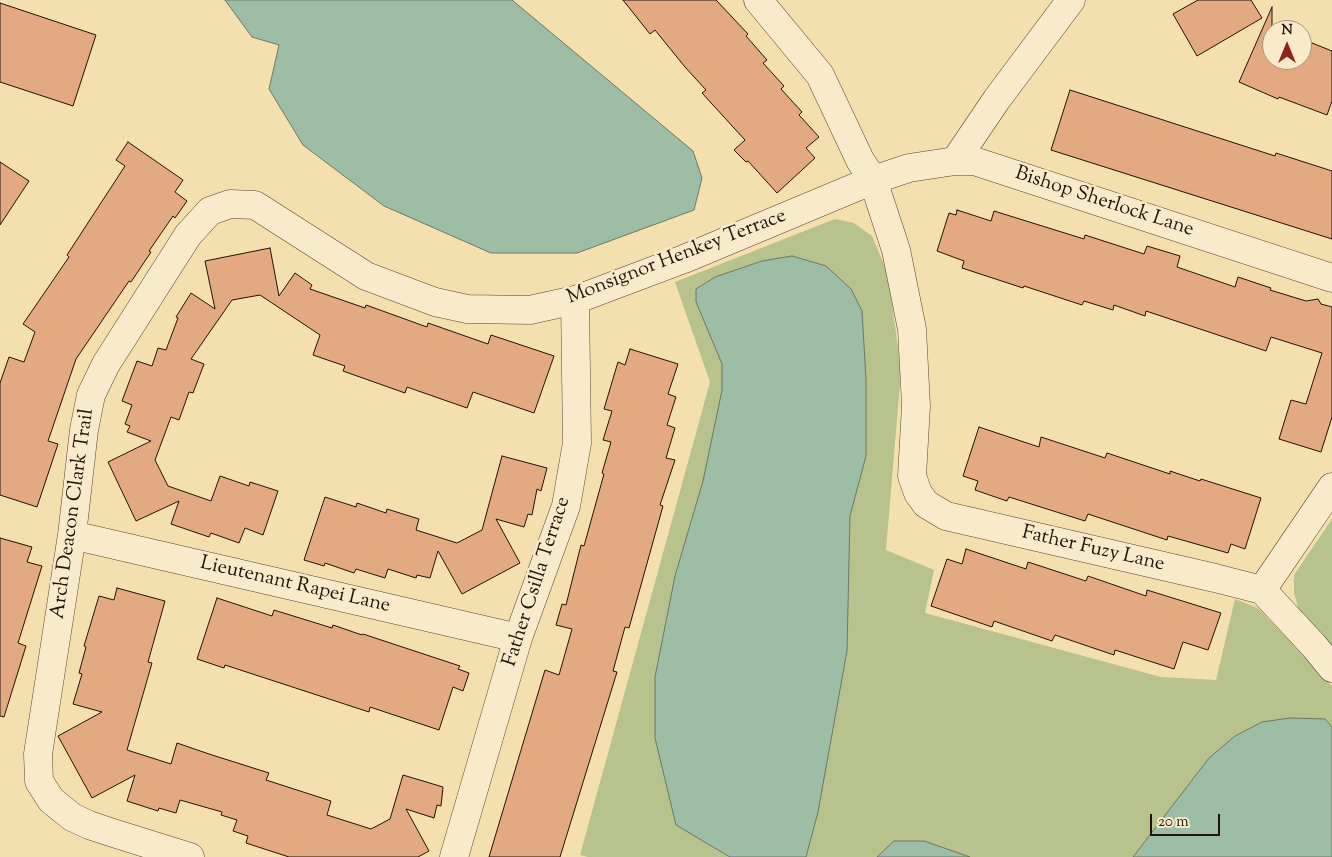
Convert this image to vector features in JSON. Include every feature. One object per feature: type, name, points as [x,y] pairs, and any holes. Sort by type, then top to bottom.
[{"type":"street","points":[[758,0],[820,76],[860,160],[873,180]]},
{"type":"street","points":[[955,160],[1071,0]]},
{"type":"street","name":"Bishop Sherlock Lane","points":[[873,180],[909,168],[955,160],[974,161],[1332,278]]},
{"type":"street","name":"Monsignor Henkey Terrace","points":[[230,204],[255,205],[366,276],[436,302],[467,309],[530,310],[575,300],[684,259],[873,180]]},
{"type":"street","name":"Father Fuzy Lane","points":[[873,180],[896,250],[912,329],[916,406],[912,476],[918,493],[926,504],[946,516],[1262,590]]},
{"type":"street","name":"Arch Deacon Clark Trail","points":[[190,857],[89,825],[72,816],[51,800],[39,781],[38,754],[72,534],[84,430],[91,395],[106,364],[188,236],[210,211],[230,204]]},
{"type":"street","name":"Father Csilla Terrace","points":[[454,857],[518,638],[566,506],[577,443],[575,300]]},
{"type":"street","points":[[1332,487],[1262,590],[1332,668]]},
{"type":"street","name":"Lieutenant Rapei Lane","points":[[72,534],[518,638]]},
{"type":"shaded area","points":[[225,0],[512,0],[693,151],[702,178],[694,210],[577,253],[491,253],[384,206],[303,145],[269,89],[279,45],[252,37]]},
{"type":"shaded area","points":[[835,219],[854,223],[872,236],[888,274],[901,371],[886,550],[934,570],[925,613],[1161,677],[1216,680],[1235,599],[1258,608],[1332,686],[1332,857],[588,857],[580,855],[710,382],[675,282]]},
{"type":"shaded area","points":[[792,256],[826,266],[851,289],[862,311],[866,379],[866,456],[850,516],[847,651],[818,812],[806,857],[730,857],[676,825],[655,738],[655,677],[675,576],[703,481],[722,390],[722,364],[696,302],[696,289],[715,277],[762,261]]},
{"type":"shaded area","points":[[1332,519],[1332,651],[1301,618],[1294,593],[1294,575]]},
{"type":"shaded area","points":[[1290,718],[1325,719],[1332,727],[1332,857],[1133,857],[1209,758],[1235,736],[1262,722]]},
{"type":"shaded area","points":[[894,841],[924,841],[970,857],[877,857]]},
{"type":"building","points":[[623,0],[716,0],[748,34],[746,36],[767,60],[763,63],[784,86],[781,89],[802,112],[799,115],[819,137],[806,148],[815,158],[777,193],[748,161],[746,162],[734,150],[745,140],[702,93],[706,90],[655,30],[650,34]]},
{"type":"building","points":[[1198,0],[1251,0],[1262,18],[1197,56],[1173,14]]},
{"type":"building","points":[[0,3],[96,35],[73,106],[0,82]]},
{"type":"building","points":[[1272,7],[1272,20],[1266,20]]},
{"type":"building","points":[[1262,30],[1262,70],[1312,70],[1312,43],[1332,51],[1332,101],[1327,115],[1279,97],[1278,99],[1239,82]]},
{"type":"building","points":[[1070,90],[1275,156],[1276,153],[1332,171],[1332,239],[1051,150]]},
{"type":"building","points":[[128,142],[183,180],[175,192],[187,201],[175,218],[173,216],[131,282],[129,281],[76,359],[48,441],[58,444],[37,507],[0,495],[0,383],[9,357],[24,362],[35,332],[23,324],[69,257],[67,255],[125,166],[116,160]]},
{"type":"building","points":[[0,162],[29,181],[0,225]]},
{"type":"building","points":[[957,210],[991,221],[994,211],[1084,239],[1085,235],[1144,254],[1147,246],[1180,256],[1177,267],[1235,287],[1238,277],[1271,288],[1270,290],[1306,301],[1318,299],[1321,304],[1332,307],[1332,417],[1321,452],[1279,439],[1291,400],[1306,404],[1322,353],[1271,337],[1266,351],[1146,311],[1145,316],[1114,305],[1113,310],[1084,301],[1082,305],[962,268],[964,261],[937,251],[949,213],[956,215]]},
{"type":"building","points":[[270,248],[279,296],[295,273],[312,285],[310,289],[365,308],[366,305],[427,327],[428,323],[488,344],[491,335],[554,356],[534,413],[473,392],[467,408],[407,387],[405,393],[343,371],[345,366],[313,355],[320,335],[260,295],[232,300],[191,359],[204,364],[193,393],[189,392],[179,420],[171,417],[155,460],[168,486],[211,501],[220,476],[249,486],[250,482],[278,491],[263,535],[245,528],[239,543],[211,533],[209,537],[171,524],[179,501],[136,521],[108,462],[151,441],[127,432],[130,426],[125,424],[132,405],[122,401],[137,361],[152,366],[158,348],[166,350],[178,318],[176,317],[191,293],[215,309],[205,261]]},
{"type":"building","points":[[630,349],[678,364],[668,394],[676,397],[667,425],[675,428],[666,458],[675,460],[660,505],[663,506],[629,628],[625,627],[613,671],[617,672],[560,857],[489,857],[545,670],[559,675],[572,629],[556,625],[562,604],[566,605],[581,545],[584,546],[604,474],[602,473],[611,442],[603,440],[612,411],[604,409],[618,362],[625,365]]},
{"type":"building","points":[[979,427],[1039,447],[1041,437],[1105,458],[1107,453],[1170,474],[1170,471],[1200,481],[1201,479],[1261,498],[1245,549],[1231,544],[1228,553],[1168,536],[1167,540],[1088,514],[1085,521],[1009,497],[1007,501],[975,490],[978,481],[963,476]]},
{"type":"building","points":[[502,456],[547,468],[541,491],[537,489],[532,515],[528,514],[524,527],[496,519],[520,563],[462,594],[438,551],[430,578],[417,575],[416,578],[388,569],[385,578],[356,569],[354,573],[325,563],[324,566],[304,560],[325,497],[356,507],[357,503],[386,513],[387,509],[419,519],[416,530],[457,543],[482,530]]},
{"type":"building","points":[[0,538],[32,547],[27,562],[42,566],[18,643],[26,646],[4,717],[0,716]]},
{"type":"building","points":[[966,549],[1026,569],[1028,562],[1086,581],[1088,576],[1146,596],[1147,590],[1221,613],[1208,650],[1183,642],[1174,669],[1115,650],[1114,655],[1055,635],[1052,641],[994,621],[992,627],[931,606],[947,559],[962,564]]},
{"type":"building","points":[[117,588],[165,601],[148,662],[152,663],[127,750],[171,764],[177,743],[269,773],[266,780],[331,801],[327,815],[371,829],[390,819],[403,775],[443,787],[441,806],[437,805],[434,818],[406,809],[429,851],[418,857],[289,857],[246,843],[248,836],[233,831],[237,820],[221,815],[222,812],[180,800],[176,813],[159,808],[158,811],[127,801],[135,775],[92,798],[58,736],[102,712],[73,704],[82,674],[79,673],[86,647],[84,646],[99,596],[114,600]]},
{"type":"building","points":[[217,598],[272,616],[274,610],[332,628],[333,625],[460,666],[458,669],[469,673],[463,691],[453,687],[439,730],[370,707],[369,712],[225,665],[224,668],[197,659]]}]
